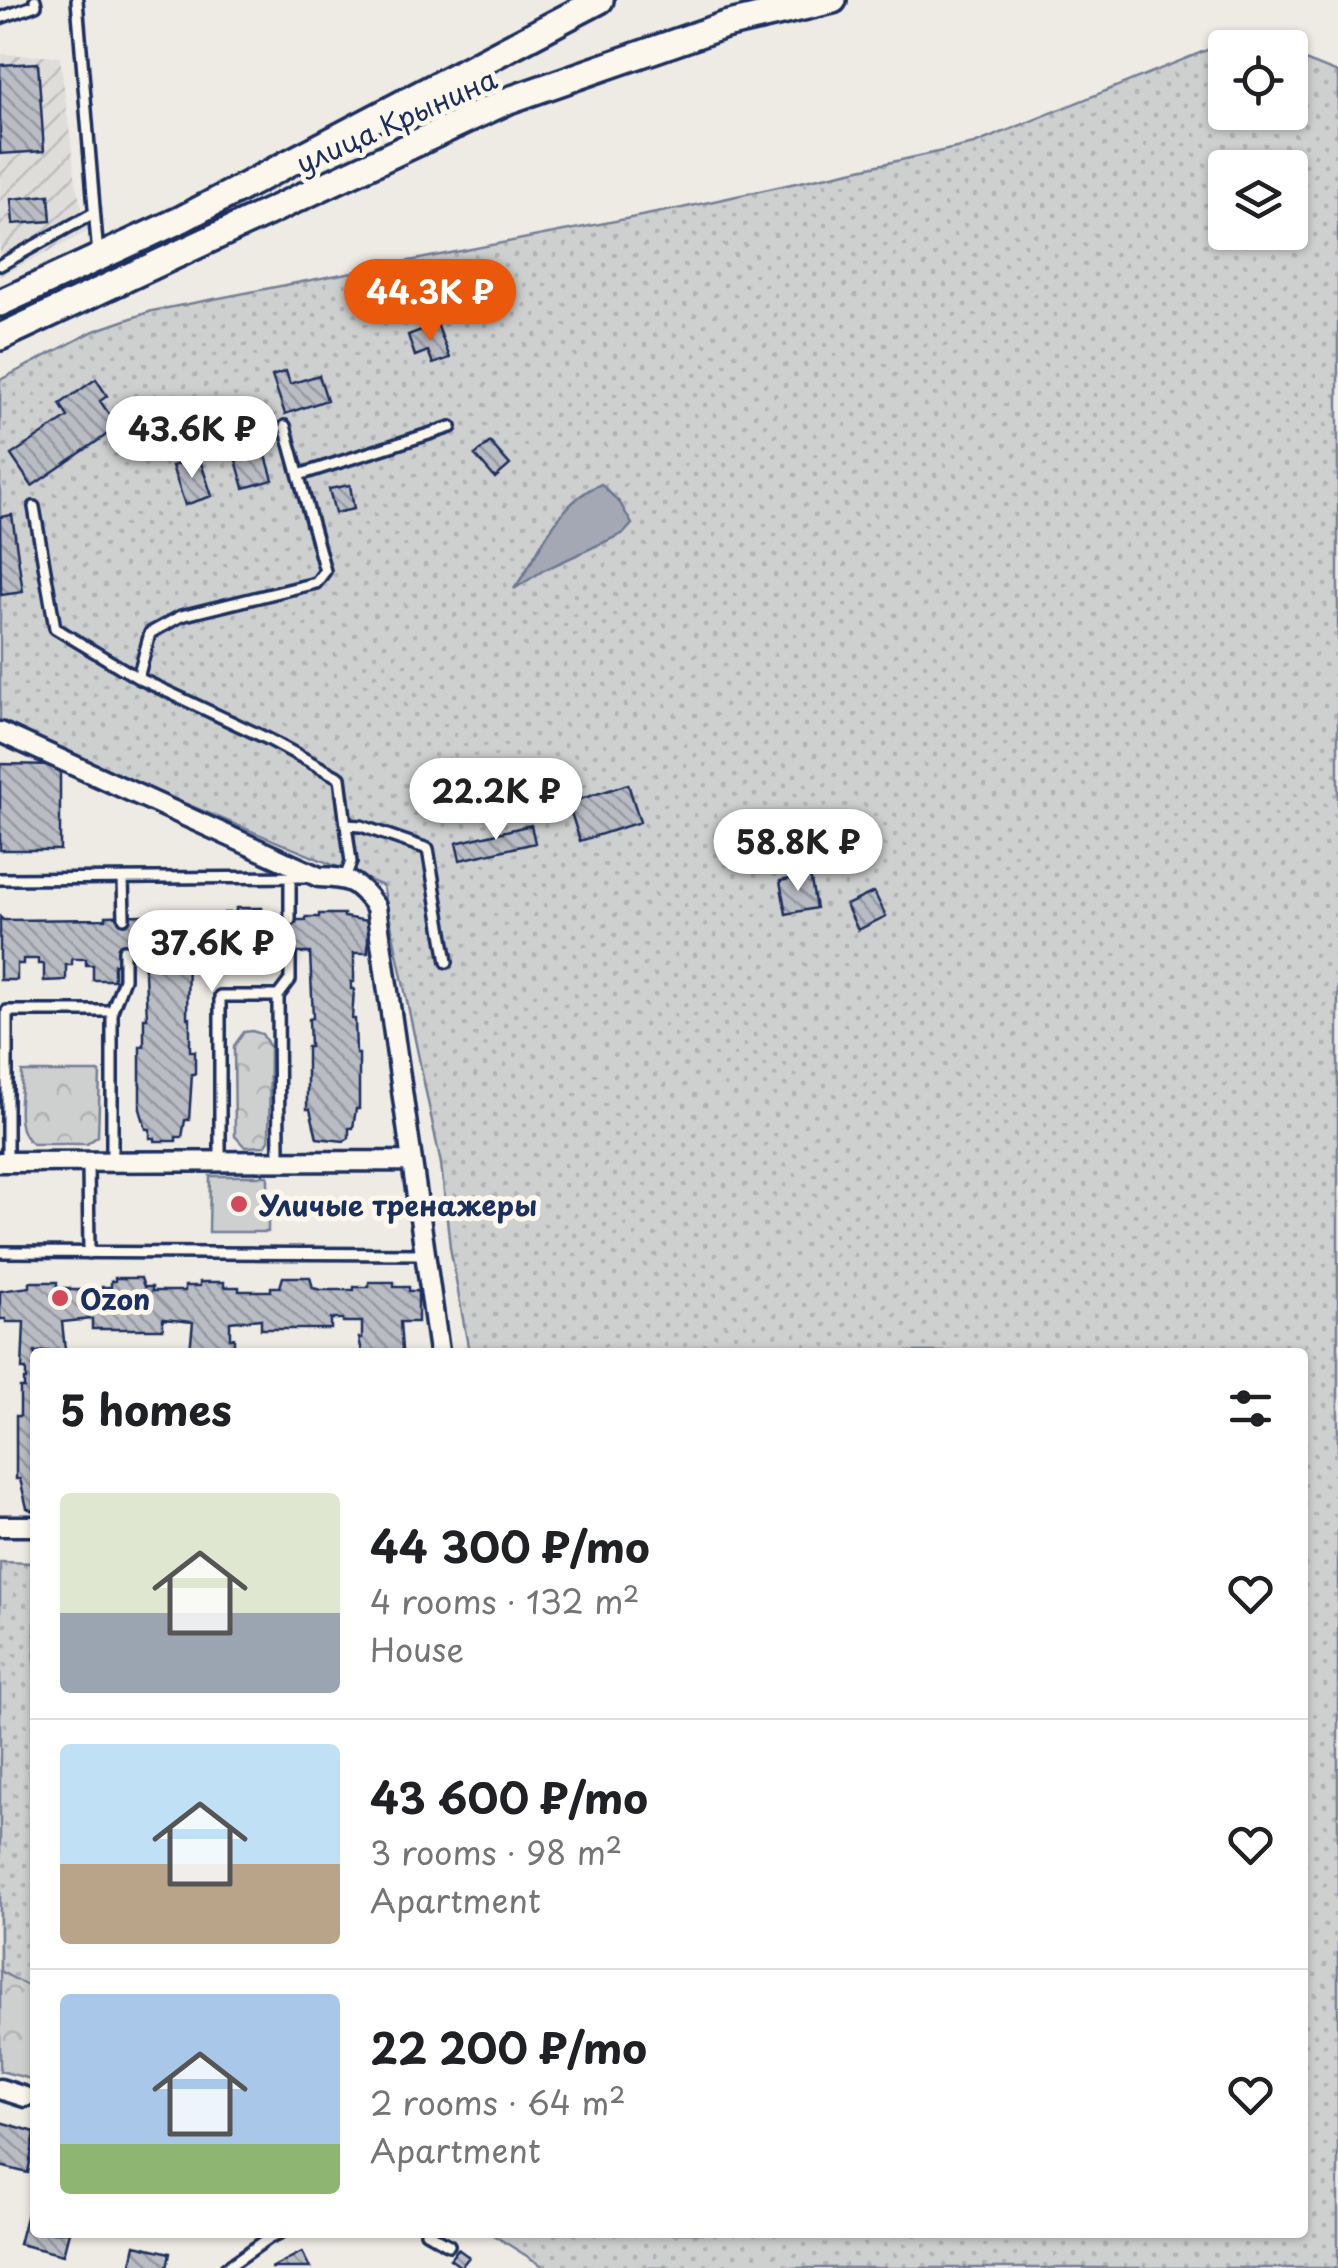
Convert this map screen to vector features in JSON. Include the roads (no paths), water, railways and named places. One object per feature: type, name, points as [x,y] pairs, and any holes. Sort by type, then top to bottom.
[{"type":"main road","name":"улица Крынина","points":[[0,304],[182,219],[600,0]]},
{"type":"main road","name":"улица Крынина","points":[[0,337],[509,100],[725,25],[833,0]]},
{"type":"street","points":[[0,732],[319,878],[345,878],[362,888],[376,906],[439,1348]]},
{"type":"street","points":[[4,1162],[412,1161]]},
{"type":"street","points":[[0,1526],[30,1526]]},
{"type":"street","points":[[0,2089],[26,2097]]},
{"type":"lane","points":[[0,18],[36,6],[35,0]]},
{"type":"lane","points":[[77,0],[98,258]]},
{"type":"lane","points":[[0,265],[92,214]]},
{"type":"lane","points":[[138,678],[150,632],[181,616],[316,583],[325,571],[286,426]]},
{"type":"lane","points":[[299,476],[451,428]]},
{"type":"lane","points":[[34,507],[55,628],[138,678],[268,739],[340,778],[350,862],[345,878]]},
{"type":"lane","points":[[346,824],[428,850],[447,962]]},
{"type":"lane","points":[[123,878],[124,918]]},
{"type":"lane","points":[[290,878],[290,920]]},
{"type":"lane","points":[[0,879],[319,878]]},
{"type":"lane","points":[[112,1162],[112,1011],[124,979],[124,950]]},
{"type":"lane","points":[[278,1162],[278,996],[290,980],[290,953]]},
{"type":"lane","points":[[220,1162],[220,996],[278,996]]},
{"type":"lane","points":[[0,1002],[7,1011],[4,1162]]},
{"type":"lane","points":[[7,1011],[112,1011]]},
{"type":"lane","points":[[88,1162],[89,1252]]},
{"type":"lane","points":[[0,1252],[428,1254]]},
{"type":"lane","points":[[226,2268],[269,2238]]},
{"type":"lane","points":[[437,2238],[449,2245]]},
{"type":"place","name":"Уличые тренажеры","points":[[239,1204]]},
{"type":"place","name":"Ozon","points":[[60,1298]]}]
